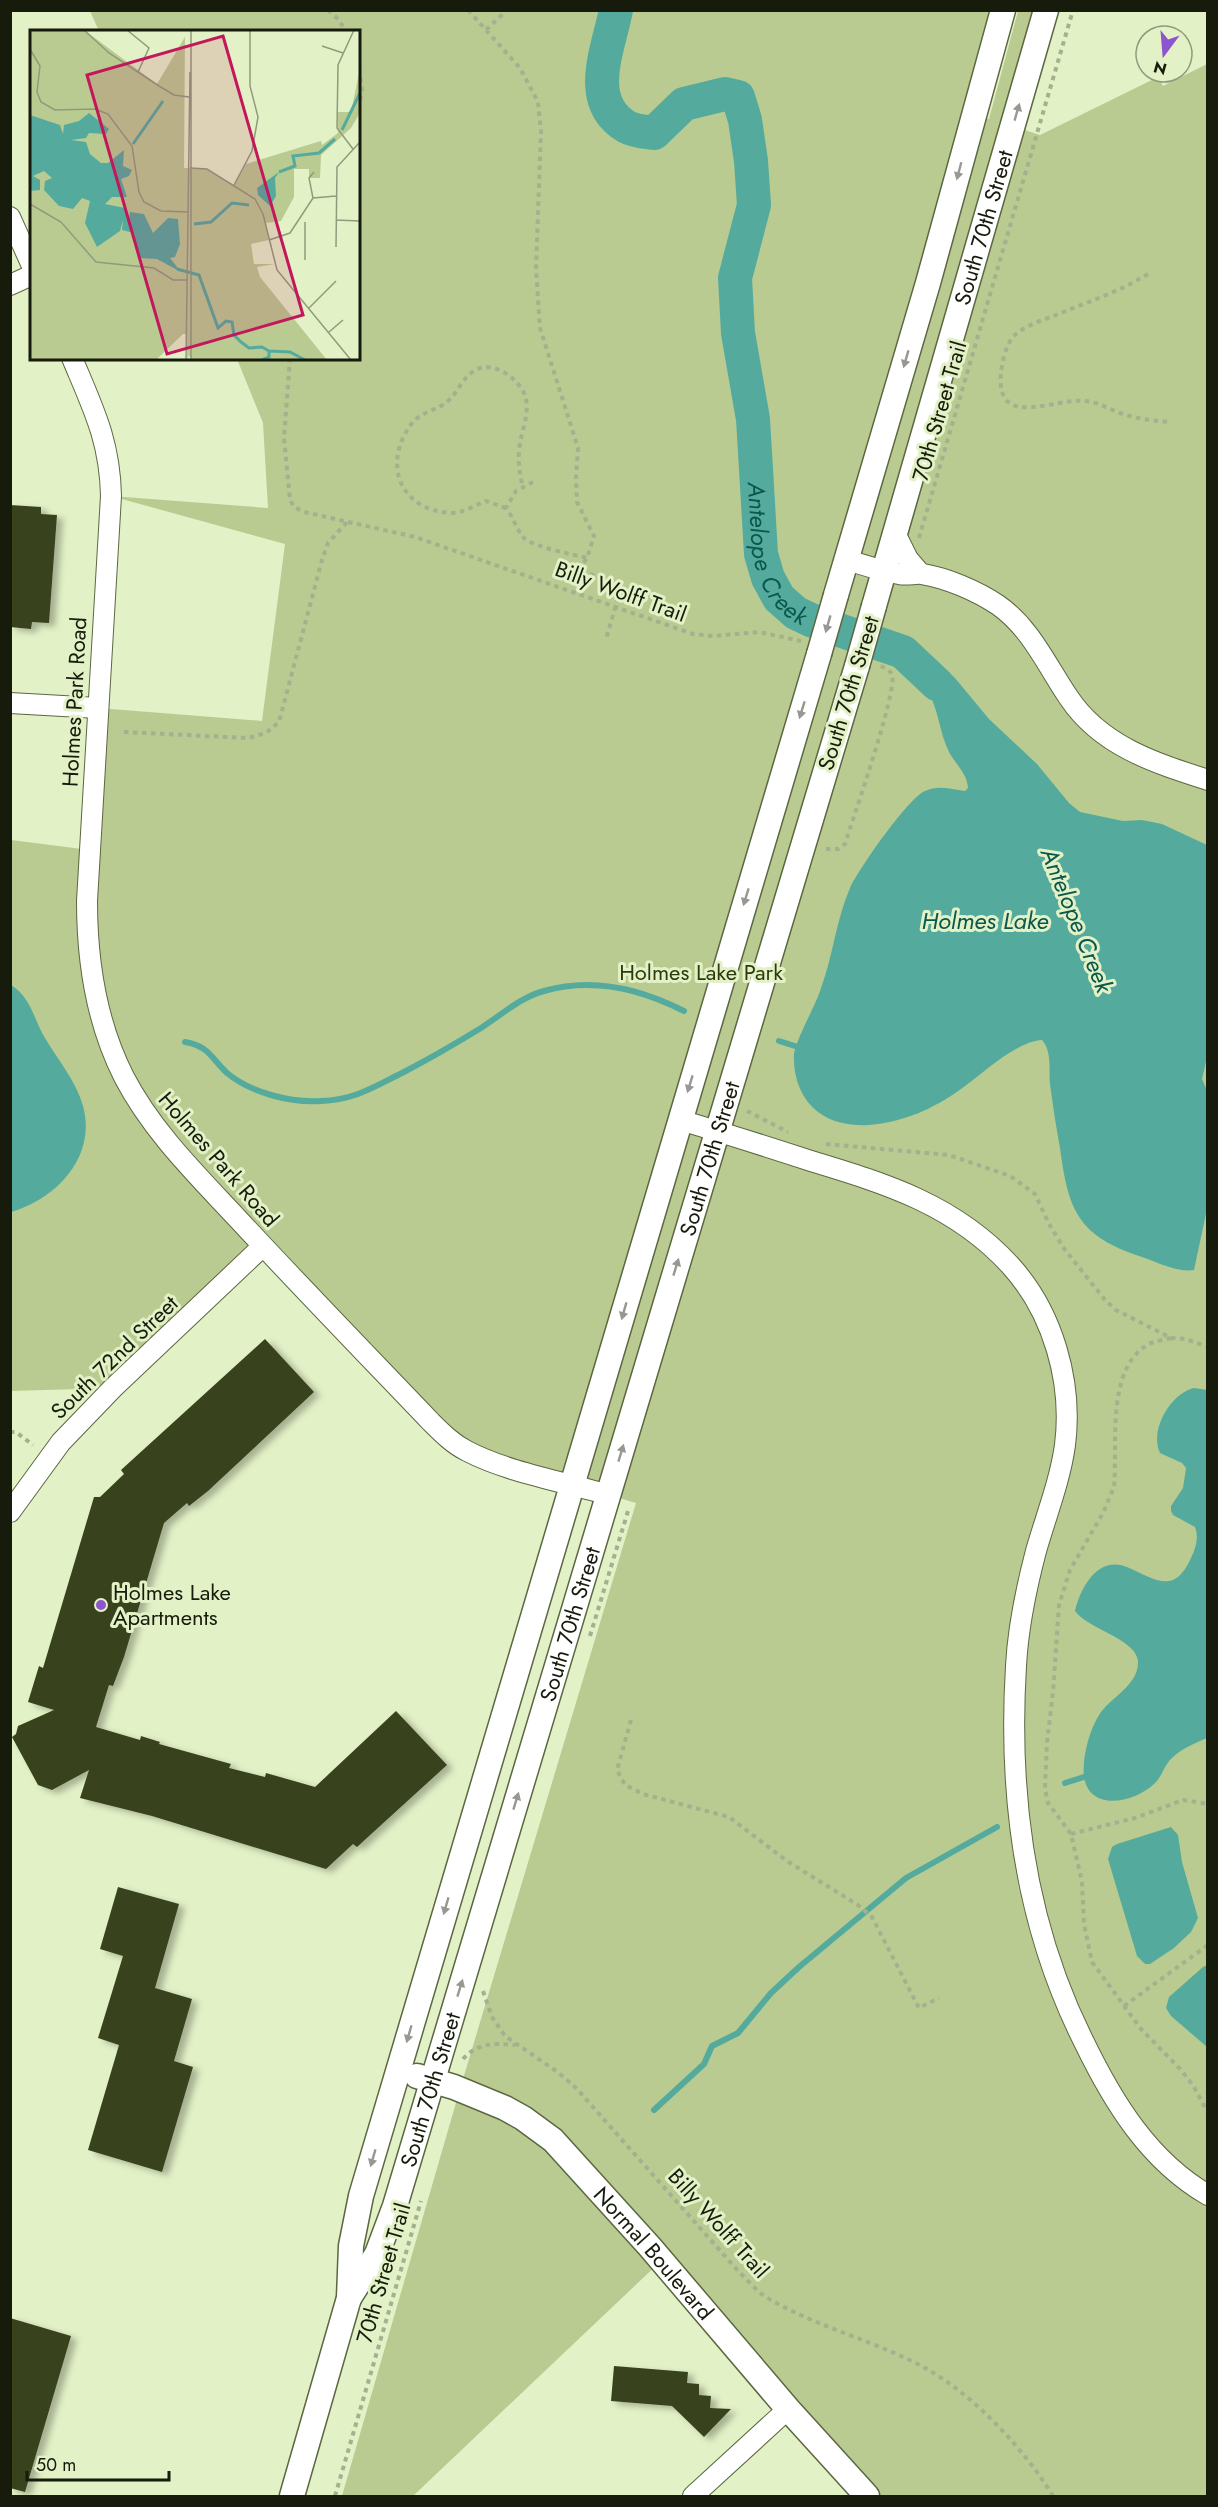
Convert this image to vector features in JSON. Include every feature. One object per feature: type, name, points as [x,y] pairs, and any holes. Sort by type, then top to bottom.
[{"type":"main road","name":"South 70th Street","points":[[292,2496],[349,2298],[349,2268],[354,2223],[680,1120],[812,648],[836,595],[847,560],[928,283],[1003,10]]},
{"type":"main road","name":"South 70th Street","points":[[349,2298],[368,2271],[386,2234],[443,2084],[609,1495],[717,1131],[861,664],[874,606],[1046,10]]},
{"type":"main road","name":"Normal Boulevard","points":[[398,2071],[443,2084],[523,2118],[553,2140],[650,2247],[788,2409],[867,2496]]},
{"type":"street","points":[[10,217],[30,262]]},
{"type":"street","points":[[10,285],[30,276]]},
{"type":"street","name":"Holmes Park Road","points":[[73,360],[101,427],[110,466],[111,496],[87,938],[94,993],[106,1033],[124,1076],[145,1112],[170,1145],[263,1246],[450,1440],[489,1460],[609,1495]]},
{"type":"street","points":[[895,533],[914,566],[976,593],[1008,613],[1034,641],[1070,700],[1100,734],[1144,758],[1208,780]]},
{"type":"street","points":[[847,560],[903,575],[914,566]]},
{"type":"street","points":[[10,703],[98,708]]},
{"type":"street","points":[[680,1120],[879,1182],[929,1203],[972,1231],[993,1248],[1024,1283],[1046,1320],[1063,1374],[1067,1411],[1065,1444],[1026,1592],[1016,1660],[1013,1764],[1022,1846],[1040,1927],[1068,2010],[1102,2079],[1151,2149],[1184,2180],[1208,2195]]},
{"type":"street","name":"South 72nd Street","points":[[10,1512],[61,1442],[113,1388],[263,1246]]},
{"type":"street","points":[[693,2496],[788,2409]]},
{"type":"path","points":[[328,10],[339,20],[345,30]]},
{"type":"path","points":[[468,10],[520,68],[538,102],[541,131],[536,269],[540,328],[578,448],[577,502],[594,536],[578,572],[615,581],[620,586],[606,639]]},
{"type":"path","points":[[486,30],[507,10]]},
{"type":"path","name":"70th Street Trail","points":[[914,566],[917,543],[1073,10]]},
{"type":"path","points":[[360,75],[362,90],[360,102]]},
{"type":"path","points":[[1148,274],[1129,286],[1040,321],[1013,336],[1002,363],[1000,383],[1003,395],[1010,403],[1027,409],[1069,401],[1086,401],[1132,417],[1170,422]]},
{"type":"path","name":"Billy Wolff Trail","points":[[290,360],[284,438],[290,500],[294,507],[304,512],[415,537],[693,634],[713,636],[759,632],[812,648]]},
{"type":"path","points":[[523,488],[518,469],[526,406],[524,393],[515,381],[501,370],[489,367],[471,373],[447,402],[423,413],[414,421],[401,444],[396,470],[403,489],[414,501],[425,508],[452,513],[462,512],[486,501],[506,508],[514,518],[523,537],[531,543],[586,558]]},
{"type":"path","points":[[506,508],[516,491],[533,482]]},
{"type":"path","points":[[124,732],[248,738],[266,733],[279,722],[322,560],[328,543],[347,521]]},
{"type":"path","points":[[826,849],[838,849],[845,844],[881,733],[893,686],[892,675],[887,669],[861,664]]},
{"type":"path","points":[[747,1111],[798,1137]]},
{"type":"path","points":[[816,1142],[949,1155],[1010,1176],[1035,1194],[1049,1224],[1065,1250],[1106,1301],[1116,1310],[1171,1338]]},
{"type":"path","points":[[1208,1347],[1186,1339],[1171,1338],[1150,1343],[1139,1352],[1125,1374],[1118,1398],[1114,1487],[1071,1570],[1059,1605],[1045,1788],[1048,1803],[1071,1833],[1082,1882],[1084,1924],[1092,1962],[1141,2028],[1182,2071],[1194,2087],[1208,2114]]},
{"type":"path","points":[[10,1432],[16,1432],[33,1445]]},
{"type":"path","points":[[631,1720],[617,1770],[625,1785],[643,1794],[729,1818],[787,1860],[858,1905],[872,1917],[919,2008],[939,1998]]},
{"type":"path","points":[[1071,1833],[1135,1818],[1183,1800],[1208,1804]]},
{"type":"path","points":[[1124,2006],[1208,1945]]},
{"type":"path","name":"Billy Wolff Trail","points":[[483,1991],[498,2027],[515,2045],[560,2073],[577,2089],[739,2272],[763,2296],[925,2368],[952,2386],[991,2420],[1026,2458],[1053,2496]]},
{"type":"path","points":[[443,2084],[470,2050],[497,2043],[515,2045]]},
{"type":"path","name":"70th Street Trail","points":[[335,2496],[424,2189]]},
{"type":"green space","name":"Holmes Lake Park","points":[[90,11],[1003,11],[975,115],[989,119],[1018,11],[1035,11],[1003,123],[1040,135],[1144,84],[1162,84],[1163,86],[1194,84],[1194,70],[1207,64],[1207,2496],[867,2496],[662,2260],[413,2496],[342,2496],[460,2089],[636,1503],[478,1456],[263,1247],[113,1388],[11,1391],[11,840],[90,850],[98,708],[262,721],[285,544],[111,496],[268,508],[263,423],[237,360],[360,360],[360,30],[99,30]]},
{"type":"water","name":"Holmes Lake","points":[[912,649],[933,658],[955,678],[989,719],[1037,764],[1069,803],[1080,812],[1123,821],[1142,820],[1162,824],[1207,845],[1208,1053],[1202,1079],[1208,1093],[1207,1209],[1194,1270],[1172,1268],[1116,1247],[1100,1238],[1079,1216],[1072,1202],[1063,1169],[1050,1084],[1049,1055],[1042,1040],[1021,1046],[1011,1052],[940,1103],[894,1121],[856,1125],[829,1119],[812,1107],[799,1087],[795,1071],[795,1049],[821,988],[841,913],[855,879],[884,835],[917,796],[935,788],[965,791],[968,788],[963,773],[946,744],[931,697],[905,658],[903,652]]},
{"type":"water","points":[[11,985],[28,1002],[45,1038],[71,1079],[83,1106],[86,1125],[84,1142],[78,1159],[69,1173],[43,1197],[11,1212]]},
{"type":"water","points":[[1194,1388],[1208,1390],[1207,1738],[1176,1755],[1169,1761],[1157,1781],[1146,1790],[1125,1799],[1104,1800],[1095,1796],[1088,1788],[1084,1777],[1087,1745],[1099,1715],[1129,1684],[1137,1670],[1138,1661],[1129,1646],[1090,1623],[1075,1611],[1086,1584],[1099,1570],[1107,1566],[1127,1567],[1163,1581],[1171,1581],[1185,1570],[1194,1550],[1197,1535],[1195,1527],[1173,1515],[1171,1506],[1183,1488],[1186,1468],[1182,1463],[1160,1453],[1157,1434],[1170,1405],[1185,1391]]},
{"type":"water","points":[[1171,1827],[1178,1835],[1182,1862],[1198,1918],[1191,1932],[1174,1948],[1150,1964],[1145,1964],[1137,1956],[1108,1859],[1112,1847],[1117,1844]]},
{"type":"water","points":[[1208,1965],[1207,2047],[1171,2016],[1166,2008],[1169,1997]]},
{"type":"building","points":[[10,505],[41,507],[41,514],[57,515],[49,623],[32,622],[31,629],[10,627]]},
{"type":"building","name":"Holmes Lake Apartments","points":[[265,1339],[314,1392],[208,1491],[189,1506],[187,1503],[164,1523],[124,1657],[113,1686],[109,1685],[96,1727],[140,1740],[141,1736],[160,1742],[159,1744],[231,1764],[229,1768],[265,1777],[266,1773],[315,1787],[396,1711],[447,1765],[357,1847],[353,1844],[326,1869],[152,1816],[80,1798],[89,1770],[52,1790],[38,1785],[12,1737],[16,1734],[18,1726],[54,1710],[28,1702],[39,1666],[43,1668],[94,1497],[100,1497],[124,1474],[121,1470]]},
{"type":"building","points":[[118,1887],[179,1904],[155,1988],[192,1999],[174,2061],[193,2067],[162,2172],[88,2150],[119,2045],[98,2038],[123,1956],[100,1949]]},
{"type":"building","points":[[10,2318],[71,2336],[25,2492],[10,2488]]},
{"type":"building","points":[[614,2366],[688,2372],[687,2383],[699,2384],[699,2395],[711,2396],[710,2408],[731,2409],[704,2437],[672,2406],[611,2401]]},
{"type":"waterway","name":"Antelope Creek","points":[[616,10],[602,74],[606,104],[614,116],[627,127],[654,133],[684,104],[725,94],[738,97],[745,120],[754,205],[735,278],[738,333],[753,419],[761,554],[768,578],[779,598],[796,613],[903,652],[937,684]]},
{"type":"waterway","points":[[185,1042],[199,1046],[209,1053],[227,1073],[259,1091],[284,1098],[321,1101],[344,1098],[382,1083],[461,1040],[519,1002],[544,991],[580,985],[616,987],[651,997],[684,1011]]},
{"type":"waterway","points":[[779,1041],[795,1046]]},
{"type":"waterway","points":[[1065,1783],[1084,1777]]},
{"type":"waterway","points":[[654,2110],[704,2064],[712,2046],[738,2033],[771,1993],[799,1967],[906,1878],[997,1827]]},
{"type":"place","name":"Holmes Lake Apartments","points":[[101,1605]]}]
